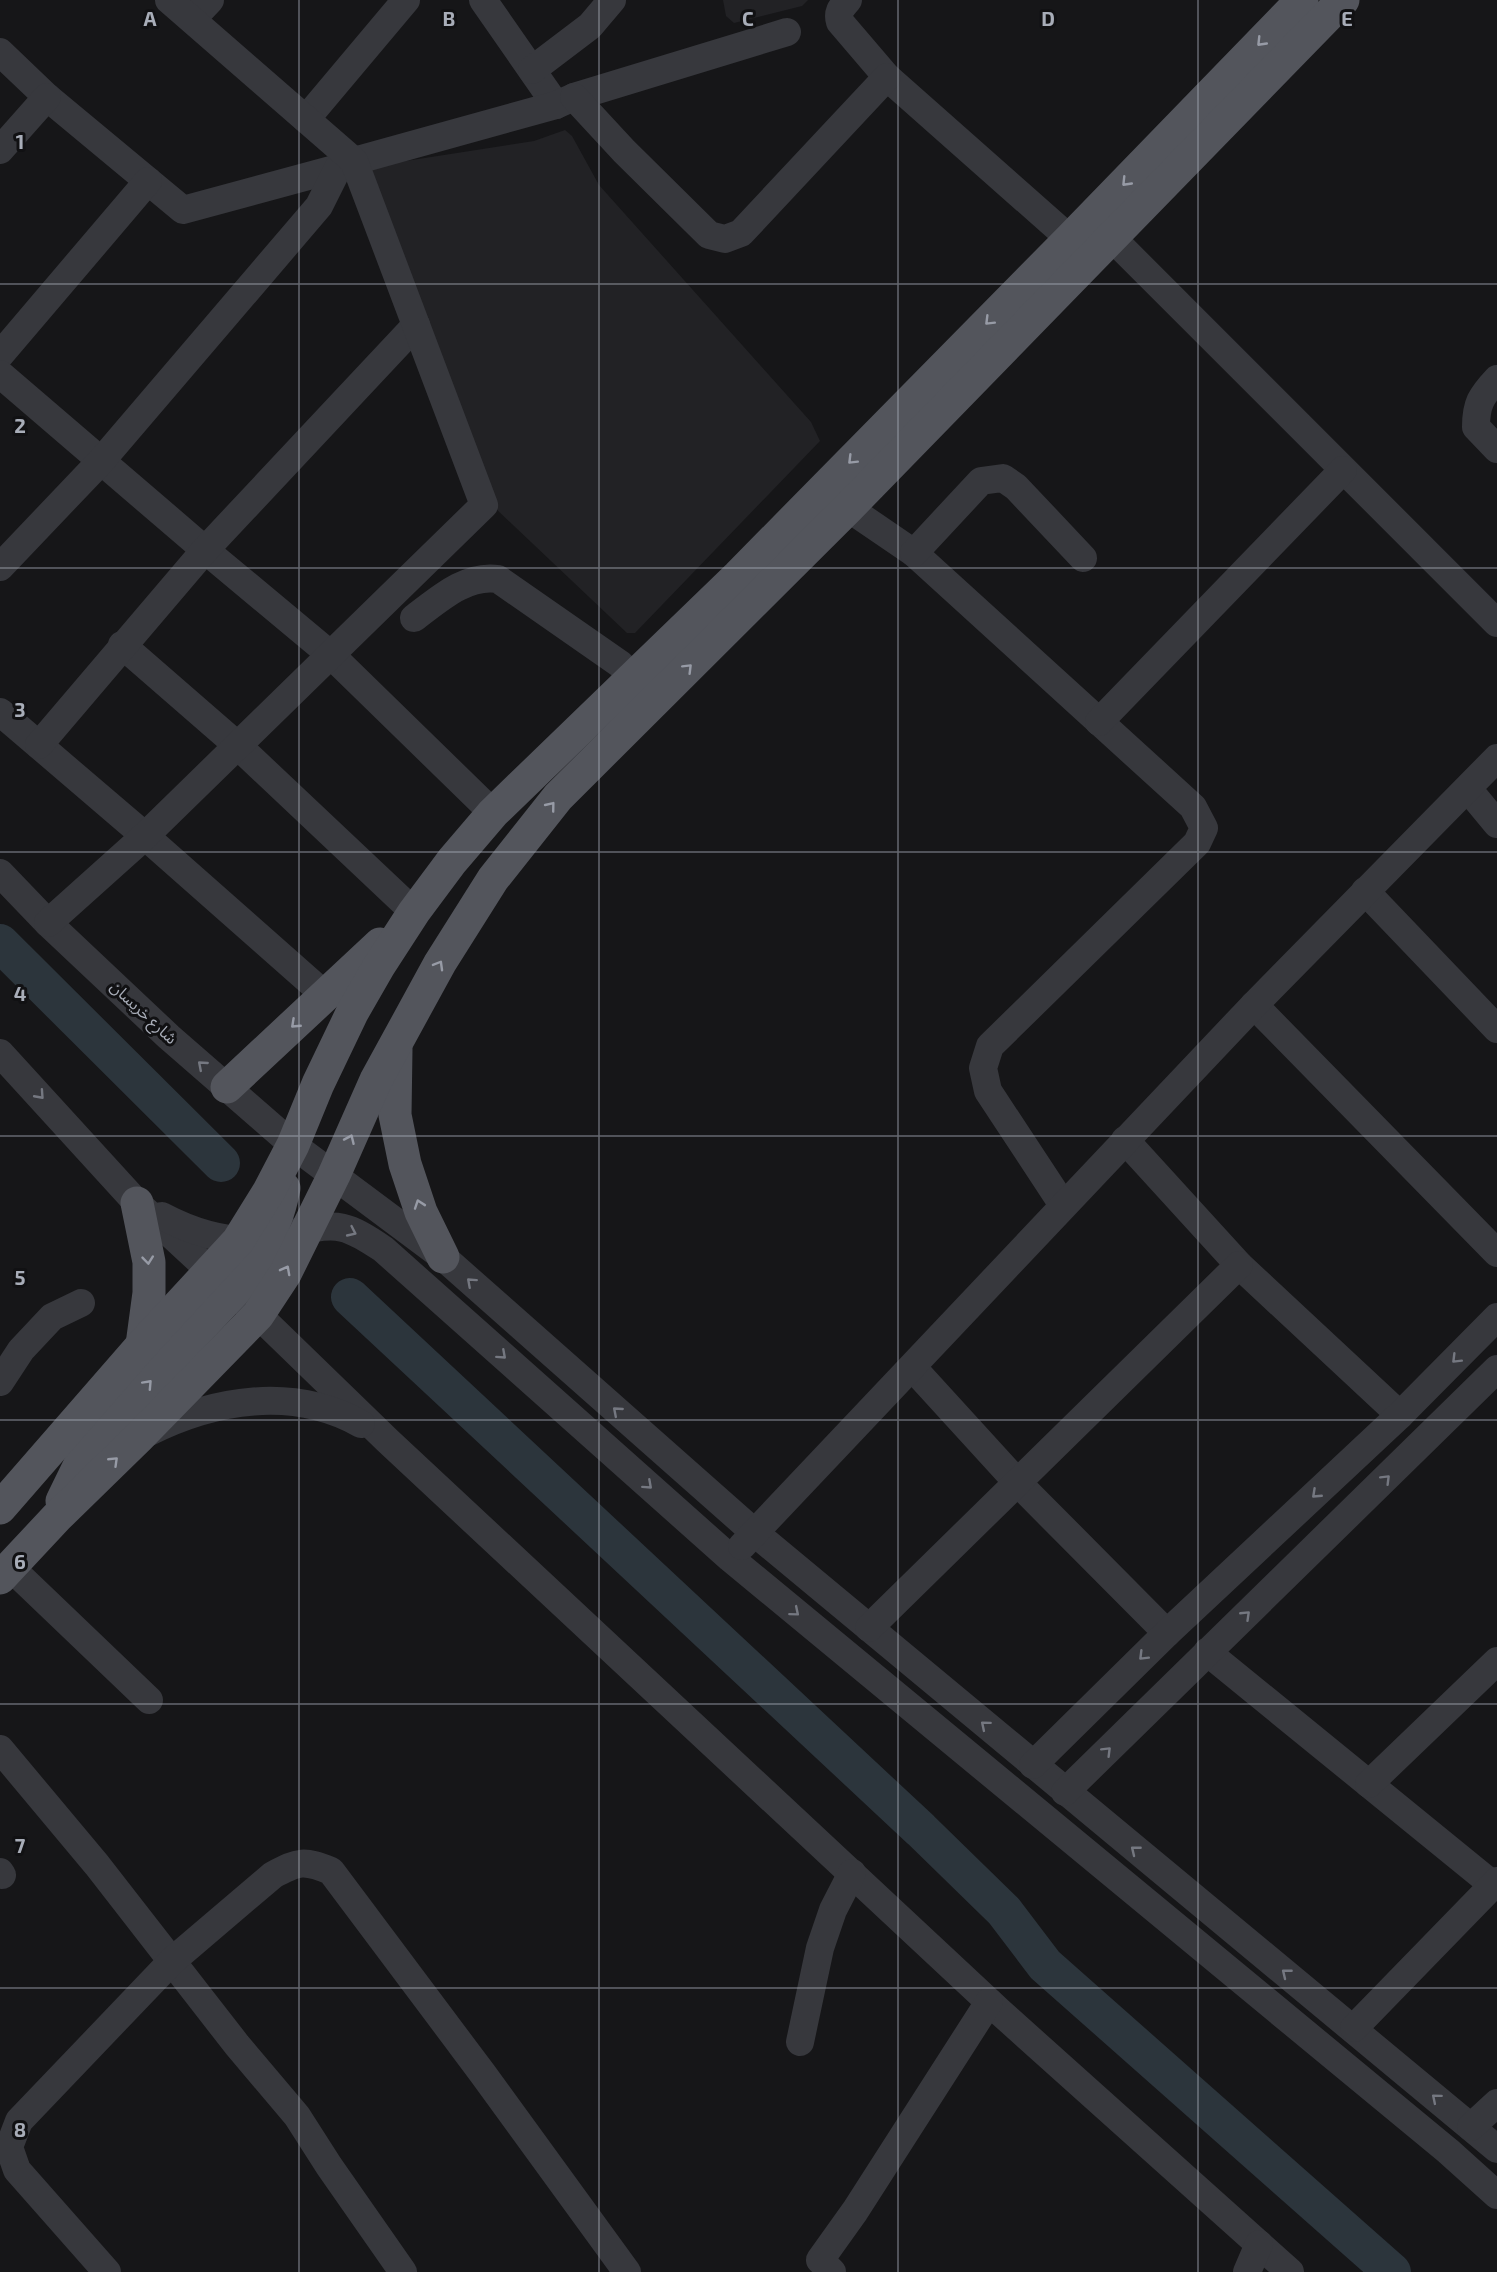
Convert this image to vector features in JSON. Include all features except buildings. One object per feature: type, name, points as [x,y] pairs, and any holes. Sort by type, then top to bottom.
[{"type":"main road","points":[[5,1573],[57,1517],[258,1315],[285,1274],[334,1175],[376,1080],[440,963],[493,879],[558,797],[848,508],[1091,244],[1302,0]]},
{"type":"main road","points":[[57,1517],[71,1481],[98,1436],[246,1277],[253,1240],[269,1191],[293,1144],[318,1084],[352,1013],[414,912],[452,861],[493,813],[738,576],[1091,244],[1343,0]]},
{"type":"main road","points":[[227,1087],[414,912]]},
{"type":"main road","points":[[396,1041],[395,1115],[405,1164],[421,1212],[443,1257]]},
{"type":"main road","points":[[137,1203],[149,1262],[149,1293],[142,1345]]},
{"type":"main road","points":[[0,1508],[210,1270],[253,1240]]},
{"type":"street","points":[[48,923],[145,836],[484,505],[416,325],[346,165],[306,119],[201,10],[169,0]]},
{"type":"street","points":[[306,119],[406,0]]},
{"type":"street","points":[[483,0],[532,70],[624,151],[709,235],[725,239],[741,233],[887,77]]},
{"type":"street","points":[[532,70],[590,27],[612,0]]},
{"type":"street","points":[[848,0],[840,9],[838,16],[840,22],[887,77],[1091,244],[1343,470],[1497,624]]},
{"type":"street","points":[[0,52],[47,97],[183,210],[565,101],[787,32]]},
{"type":"street","points":[[0,150],[47,97]]},
{"type":"street","points":[[0,567],[102,460],[319,206],[346,165]]},
{"type":"street","points":[[0,355],[148,181]]},
{"type":"street","points":[[39,746],[122,645],[205,550],[416,325]]},
{"type":"street","points":[[0,374],[331,655],[493,813]]},
{"type":"street","points":[[1497,379],[1483,394],[1476,410],[1476,427],[1497,449]]},
{"type":"street","points":[[1100,722],[1343,470]]},
{"type":"street","points":[[914,553],[981,481],[1004,478],[1016,487],[1083,558]]},
{"type":"street","points":[[848,508],[914,553],[1193,807],[1204,828],[1197,843],[990,1046],[984,1068],[988,1091],[1063,1205]]},
{"type":"street","points":[[414,618],[465,584],[488,577],[498,579],[620,664],[634,678]]},
{"type":"street","points":[[122,645],[237,745],[414,912]]},
{"type":"street","points":[[0,712],[325,995]]},
{"type":"street","points":[[730,1558],[913,1368],[1063,1205],[1254,1005],[1497,759]]},
{"type":"street","points":[[1468,789],[1497,824]]},
{"type":"street","name":"شارع خريسان","points":[[0,873],[48,923],[169,1036],[293,1144],[443,1257],[755,1533],[1497,2149]]},
{"type":"street","points":[[1365,891],[1497,1029]]},
{"type":"street","points":[[1254,1005],[1497,1254]]},
{"type":"street","points":[[6,1070],[137,1203],[234,1292],[388,1441],[989,2002],[1290,2272]]},
{"type":"street","points":[[1125,1140],[1239,1265],[1400,1415]]},
{"type":"street","points":[[137,1203],[176,1224],[204,1234],[253,1240],[327,1225],[346,1227],[383,1249],[730,1558],[1439,2144],[1497,2195]]},
{"type":"street","points":[[869,1628],[1239,1265]]},
{"type":"street","points":[[0,1382],[21,1350],[52,1317],[81,1303]]},
{"type":"street","points":[[1033,1765],[1167,1633],[1400,1415],[1497,1317]]},
{"type":"street","points":[[913,1368],[1018,1483],[1167,1633]]},
{"type":"street","points":[[1065,1792],[1207,1653],[1493,1382]]},
{"type":"street","points":[[138,1438],[174,1420],[203,1410],[253,1401],[294,1402],[316,1406],[356,1421],[388,1441]]},
{"type":"street","points":[[5,1573],[149,1700]]},
{"type":"street","points":[[1207,1653],[1495,1883],[1354,2028]]},
{"type":"street","points":[[1369,1784],[1497,1661]]},
{"type":"street","points":[[0,1749],[97,1865],[237,2045],[297,2116],[403,2272]]},
{"type":"street","points":[[107,2272],[17,2170],[9,2147],[19,2121],[172,1961],[273,1875],[290,1866],[309,1862],[331,1871],[627,2272]]},
{"type":"street","points":[[800,2042],[820,1948],[833,1910],[852,1874]]},
{"type":"street","points":[[821,2268],[989,2002]]},
{"type":"street","points":[[1471,2127],[1497,2103]]},
{"type":"street","points":[[1247,2272],[1259,2244]]},
{"type":"shaded area","points":[[723,0],[808,0],[802,6],[734,23],[726,16]]},
{"type":"shaded area","points":[[565,130],[572,136],[599,185],[811,422],[820,441],[635,633],[627,633],[494,507],[367,167],[534,141]]},
{"type":"waterway","points":[[0,943],[221,1163]]},
{"type":"waterway","points":[[350,1297],[921,1830],[1004,1911],[1045,1965],[1392,2272]]}]
